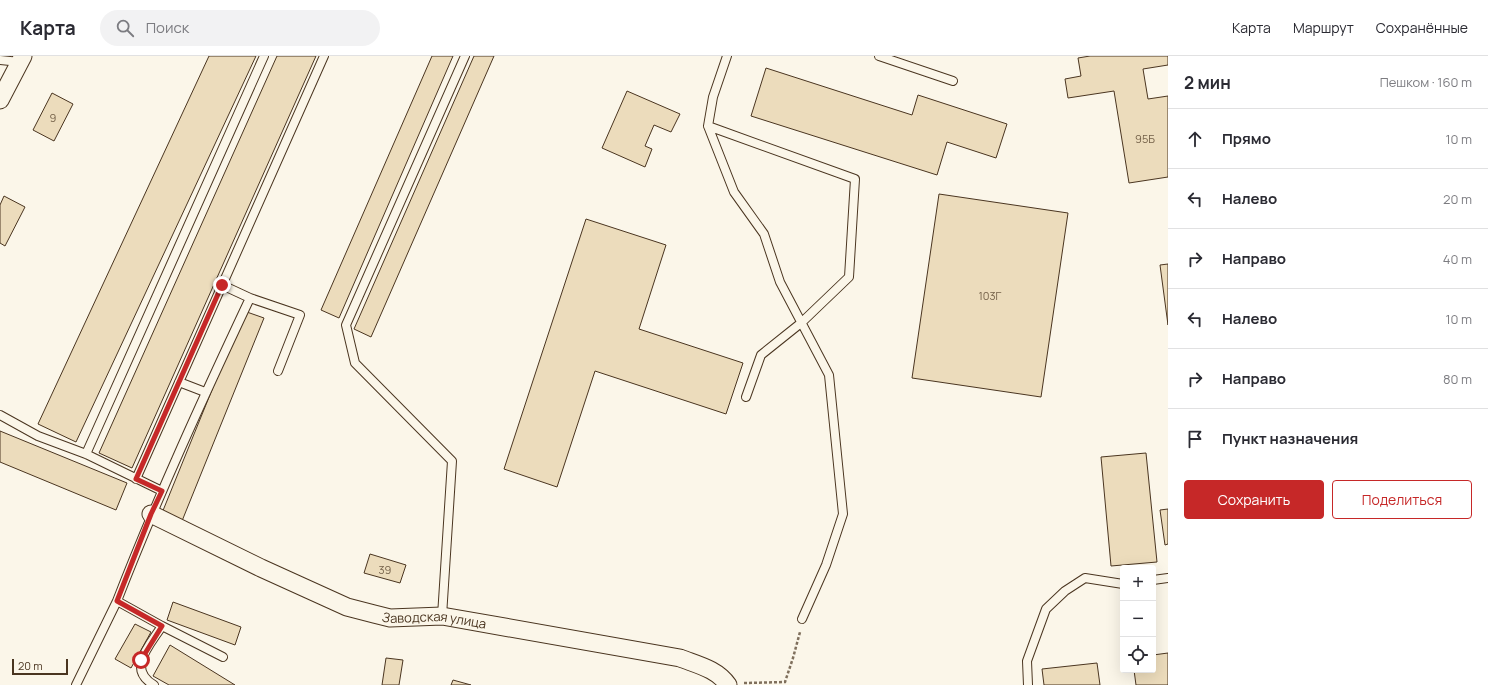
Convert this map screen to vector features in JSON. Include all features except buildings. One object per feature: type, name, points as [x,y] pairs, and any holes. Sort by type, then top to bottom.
[{"type":"street","points":[[0,100],[21,59]]},
{"type":"street","name":"Заводская улица","points":[[151,514],[261,568],[347,607],[390,618],[442,616],[680,658],[708,668],[735,684]]},
{"type":"lane","points":[[86,454],[264,56]]},
{"type":"lane","points":[[136,479],[324,56]]},
{"type":"lane","points":[[442,616],[452,461],[355,363],[346,325],[465,56]]},
{"type":"lane","points":[[727,56],[713,97],[708,126],[734,192],[764,234],[780,282],[829,375],[843,514],[826,565],[802,619]]},
{"type":"lane","points":[[879,56],[953,81]]},
{"type":"lane","points":[[0,60],[21,59]]},
{"type":"lane","points":[[708,126],[855,178],[849,277],[801,323],[761,355],[746,397]]},
{"type":"lane","points":[[222,285],[250,298],[300,315],[278,370]]},
{"type":"lane","points":[[76,685],[117,601],[151,514],[205,392],[250,298]]},
{"type":"lane","points":[[179,382],[205,392]]},
{"type":"lane","points":[[0,415],[38,436],[86,454],[162,491]]},
{"type":"lane","points":[[1028,685],[1027,660],[1046,609],[1065,591],[1085,578],[1120,584]]},
{"type":"lane","points":[[1156,580],[1168,578]]},
{"type":"lane","points":[[117,601],[223,658]]},
{"type":"lane","points":[[154,685],[146,680],[141,671],[141,660],[162,626]]},
{"type":"path","points":[[735,684],[785,682],[794,658],[802,619]]},
{"type":"route","points":[[141,660],[162,626],[117,601],[151,514],[162,491],[136,479],[222,285]]}]
